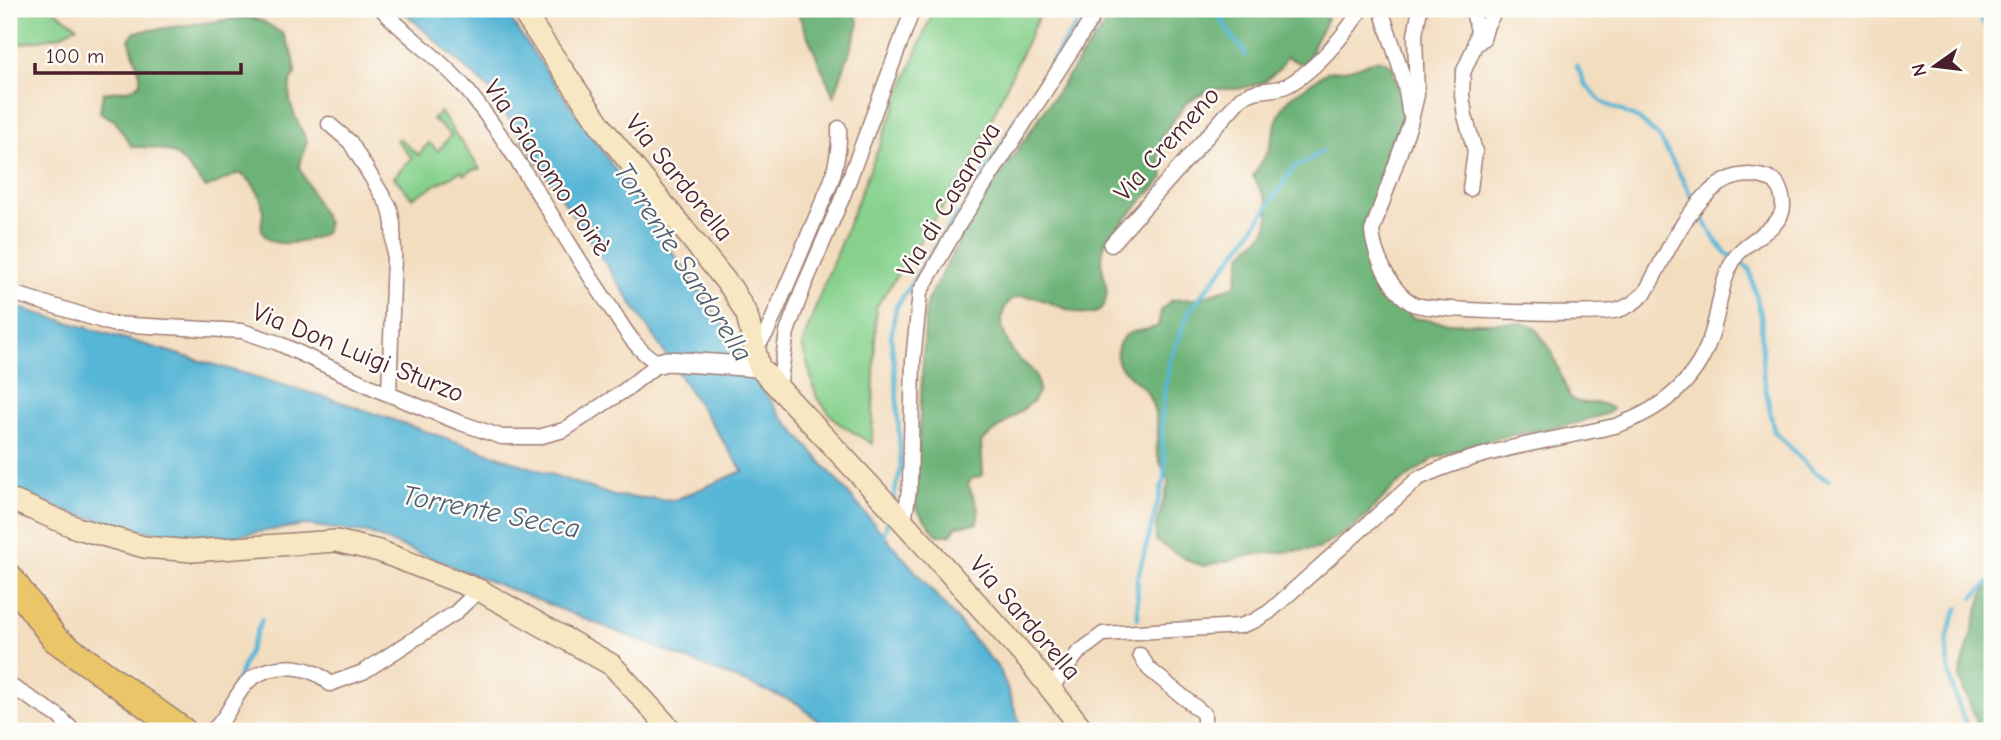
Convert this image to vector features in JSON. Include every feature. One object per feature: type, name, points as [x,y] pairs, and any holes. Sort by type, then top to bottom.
[{"type":"highway","points":[[9,577],[55,639],[183,731]]},
{"type":"main road","name":"Via Sardorella","points":[[521,9],[603,129],[733,290],[747,314],[755,360],[1028,660],[1084,731]]},
{"type":"main road","points":[[9,499],[77,528],[144,547],[192,551],[336,541],[379,551],[479,590],[612,665],[672,731]]},
{"type":"street","name":"Via Giacomo Poirè","points":[[382,9],[466,89],[514,156],[642,352],[663,362]]},
{"type":"street","points":[[779,387],[787,332],[843,195],[913,9]]},
{"type":"street","name":"Via di Casanova","points":[[904,523],[910,483],[913,360],[920,292],[958,226],[1098,9]]},
{"type":"street","name":"Via Cremeno","points":[[1111,245],[1241,98],[1253,91],[1287,86],[1343,34],[1361,9]]},
{"type":"street","points":[[1381,9],[1398,55],[1408,98],[1410,124]]},
{"type":"street","points":[[1051,689],[1078,653],[1103,634],[1228,627],[1254,621],[1269,612],[1419,478],[1436,470],[1487,455],[1615,426],[1665,402],[1688,378],[1707,348],[1713,332],[1724,277],[1737,253],[1772,228],[1780,217],[1783,206],[1781,192],[1776,182],[1766,177],[1751,174],[1714,188],[1689,212],[1644,293],[1634,303],[1617,310],[1598,313],[1497,311],[1415,305],[1400,293],[1387,274],[1372,230],[1410,124],[1417,95],[1415,35],[1420,9]]},
{"type":"street","points":[[1470,189],[1475,151],[1462,94],[1463,73],[1475,45],[1478,30],[1472,9]]},
{"type":"street","points":[[1475,45],[1483,39],[1496,9]]},
{"type":"street","points":[[329,124],[349,142],[390,208],[394,256],[388,394]]},
{"type":"street","points":[[663,362],[755,360],[831,182],[840,145],[839,128]]},
{"type":"street","name":"Via Don Luigi Sturzo","points":[[9,292],[112,324],[242,331],[278,343],[388,394],[502,436],[538,437],[572,426],[663,362]]},
{"type":"street","points":[[212,731],[223,720],[244,686],[260,674],[279,668],[296,668],[320,674],[330,684],[363,672],[455,613],[479,590]]},
{"type":"street","points":[[1140,655],[1149,669],[1204,714],[1204,731]]},
{"type":"street","points":[[9,685],[57,715],[74,731]]},
{"type":"green space","points":[[9,9],[52,9],[77,26],[59,36],[9,46]]},
{"type":"green space","points":[[796,9],[853,9],[859,24],[834,97]]},
{"type":"green space","points":[[934,9],[1042,9],[969,168],[876,307],[872,444],[837,422],[817,398],[802,345]]},
{"type":"green space","points":[[1117,9],[1328,9],[1328,14],[1306,62],[1299,63],[1287,57],[1279,69],[1264,82],[1238,89],[1211,89],[1187,102],[1162,136],[1159,156],[1164,177],[1106,240],[1102,263],[1106,295],[1104,304],[1096,312],[1073,312],[1046,301],[1020,296],[1006,305],[1002,317],[1005,336],[1016,355],[1035,374],[1039,390],[1033,401],[981,442],[983,475],[971,479],[968,485],[979,510],[977,523],[957,526],[950,535],[937,535],[915,507],[926,303],[976,211],[1083,54]]},
{"type":"green space","points":[[249,17],[264,22],[283,34],[294,58],[295,75],[289,90],[290,99],[295,117],[307,141],[299,167],[327,223],[326,232],[311,239],[281,243],[266,237],[261,228],[263,207],[259,195],[244,176],[239,173],[206,188],[182,161],[168,151],[132,147],[115,121],[100,112],[103,93],[132,89],[140,83],[140,74],[129,39],[135,32]]},
{"type":"green space","points":[[1380,59],[1392,66],[1403,107],[1400,128],[1364,225],[1371,256],[1389,293],[1413,318],[1449,323],[1522,323],[1535,328],[1551,350],[1570,398],[1602,404],[1613,409],[1576,423],[1492,439],[1435,458],[1395,486],[1357,525],[1318,549],[1257,554],[1204,566],[1191,562],[1156,541],[1156,526],[1169,482],[1157,452],[1157,426],[1152,404],[1144,388],[1118,362],[1118,347],[1121,340],[1130,333],[1158,326],[1161,311],[1171,300],[1194,299],[1236,284],[1242,254],[1266,231],[1269,216],[1267,201],[1253,176],[1269,150],[1284,105],[1327,72],[1350,69]]},
{"type":"green space","points":[[440,112],[480,169],[464,175],[461,171],[412,198],[394,177],[412,158],[396,140],[399,138],[418,155],[429,143],[438,151],[451,135],[432,119]]},
{"type":"green space","points":[[1992,581],[1992,731],[1981,731],[1959,678],[1982,597]]},
{"type":"water","name":"Torrente Secca","points":[[401,9],[503,9],[739,347],[760,386],[779,413],[1000,670],[1023,731],[830,731],[797,703],[368,533],[305,525],[232,536],[166,535],[70,513],[9,486],[9,305],[338,401],[614,496],[675,500],[743,471],[490,90]]},
{"type":"waterway","points":[[980,180],[1062,46],[1088,9]]},
{"type":"waterway","points":[[1215,9],[1246,55]]},
{"type":"waterway","points":[[1974,9],[1992,36]]},
{"type":"waterway","points":[[1577,66],[1585,84],[1602,102],[1639,119],[1660,138],[1715,240],[1727,254],[1749,268],[1761,315],[1763,375],[1774,431],[1814,472],[1828,480]]},
{"type":"waterway","points":[[1138,618],[1137,580],[1164,479],[1162,417],[1171,357],[1191,308],[1244,242],[1295,166],[1322,151]]},
{"type":"waterway","points":[[893,499],[901,467],[891,338],[896,307],[958,213]]},
{"type":"waterway","points":[[883,540],[889,514]]},
{"type":"waterway","points":[[1973,598],[1992,580]]},
{"type":"waterway","points":[[1959,608],[1952,622],[1947,653],[1952,686],[1970,731]]},
{"type":"waterway","points":[[233,691],[262,619]]},
{"type":"water label","name":"Torrente Sardorella","points":[[683,262]]}]
